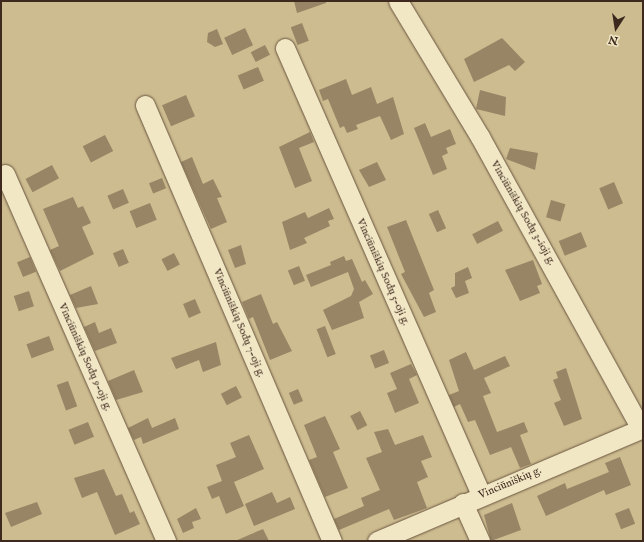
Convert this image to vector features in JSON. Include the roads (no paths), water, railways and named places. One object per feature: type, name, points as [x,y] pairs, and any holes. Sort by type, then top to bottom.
[{"type":"street","name":"Vinciūniškių Sodų 3-ioji g.","points":[[398,1],[496,165],[642,429]]},
{"type":"street","name":"Vinciūniškių Sodų 5-oji g.","points":[[285,48],[481,496]]},
{"type":"street","name":"Vinciūniškių Sodų 7-oji g.","points":[[145,105],[332,541]]},
{"type":"street","name":"Vinciūniškių Sodų 9-oji g.","points":[[5,174],[166,541]]},
{"type":"street","name":"Vinciūniškių g.","points":[[377,541],[463,503],[642,429]]},
{"type":"street","points":[[463,503],[480,541]]}]
